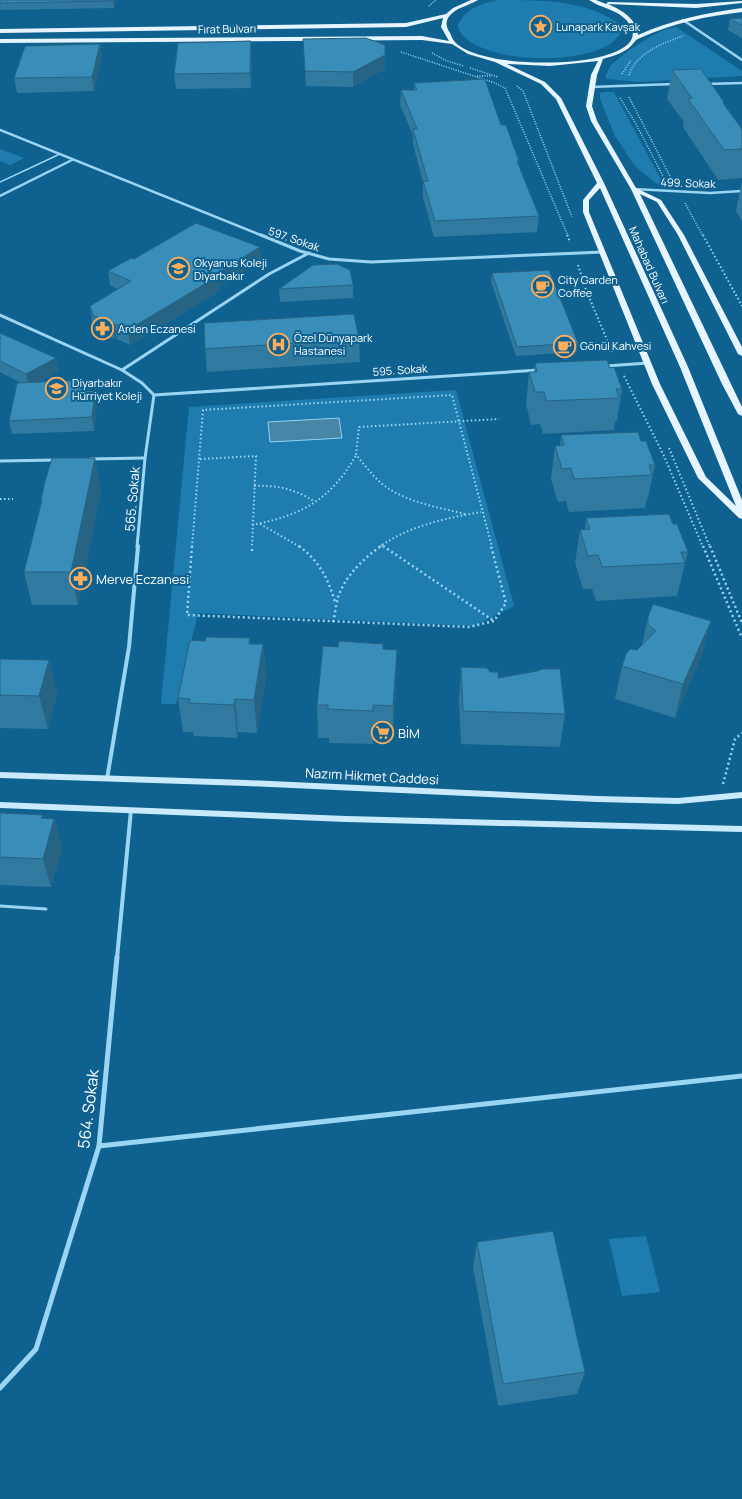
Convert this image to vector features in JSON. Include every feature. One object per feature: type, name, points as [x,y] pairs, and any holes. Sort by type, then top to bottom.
[{"type":"main road","name":"Fırat Bulvarı","points":[[0,31],[406,25],[448,15],[462,5],[476,0]]},
{"type":"main road","points":[[448,15],[443,24],[445,34],[453,43],[469,52],[497,61],[523,65],[551,66],[577,64],[616,54],[628,47],[634,39],[636,31],[633,23],[625,15],[614,8],[591,0]]},
{"type":"main road","points":[[600,3],[656,6],[711,5],[742,2]]},
{"type":"main road","points":[[711,5],[701,7],[704,11],[717,12]]},
{"type":"main road","points":[[634,39],[652,30],[682,20],[717,12],[742,10]]},
{"type":"main road","name":"Fırat Bulvarı","points":[[0,41],[422,38],[453,43]]},
{"type":"main road","name":"Mahabad Bulvarı","points":[[601,59],[591,87],[589,106],[594,121],[634,189],[726,384],[742,414]]},
{"type":"main road","name":"Mahabad Bulvarı","points":[[497,61],[543,83],[558,98],[601,184],[684,367],[742,510]]},
{"type":"main road","points":[[601,184],[586,200],[586,212],[656,384],[702,478],[742,516]]},
{"type":"main road","points":[[634,189],[660,201],[680,235],[742,354]]},
{"type":"main road","name":"Nazım Hikmet Caddesi","points":[[0,775],[246,783],[597,799],[678,801],[742,795]]},
{"type":"main road","points":[[0,805],[346,819],[742,829]]},
{"type":"street","points":[[682,20],[742,60]]},
{"type":"street","points":[[704,84],[742,83]]},
{"type":"street","points":[[591,87],[681,84]]},
{"type":"street","name":"597. Sokak","points":[[0,130],[72,160],[309,253],[329,259],[371,262],[603,252]]},
{"type":"street","points":[[0,196],[72,160]]},
{"type":"street","name":"499. Sokak","points":[[634,189],[710,193],[742,191]]},
{"type":"street","points":[[122,370],[269,274],[309,253]]},
{"type":"street","points":[[0,315],[122,370],[142,383],[154,395]]},
{"type":"street","points":[[602,366],[648,363]]},
{"type":"street","name":"595. Sokak","points":[[154,395],[547,370]]},
{"type":"street","name":"565. Sokak","points":[[107,779],[129,646],[145,458],[154,395]]},
{"type":"street","points":[[84,460],[145,458]]},
{"type":"street","points":[[0,461],[61,460]]},
{"type":"street","name":"564. Sokak","points":[[0,1388],[36,1349],[99,1146],[130,810]]},
{"type":"street","points":[[99,1146],[742,1076]]},
{"type":"lane","points":[[0,182],[60,154]]},
{"type":"lane","points":[[0,906],[46,909]]},
{"type":"path","points":[[406,25],[436,0]]},
{"type":"path","points":[[698,30],[661,45],[644,56],[633,66],[629,76],[628,95],[637,115],[742,306]]},
{"type":"path","points":[[644,50],[657,43]]},
{"type":"path","points":[[396,50],[495,83],[505,88],[575,254],[586,290],[618,365],[664,456],[742,638]]},
{"type":"path","points":[[428,51],[447,61],[500,78]]},
{"type":"path","points":[[632,59],[614,86],[636,124],[670,191]]},
{"type":"path","points":[[512,82],[523,91],[574,220]]},
{"type":"path","points":[[452,395],[506,604],[494,621],[469,627],[187,615],[199,459],[203,410],[452,395]]},
{"type":"path","points":[[252,525],[275,520],[315,502],[339,482],[347,472],[356,455],[359,427],[499,419]]},
{"type":"path","points":[[667,443],[742,623]]},
{"type":"path","points":[[356,455],[380,483],[401,495],[421,503],[465,514]]},
{"type":"path","points":[[199,459],[256,456],[252,551]]},
{"type":"path","points":[[254,486],[277,486],[290,489],[315,502]]},
{"type":"path","points":[[0,499],[14,499]]},
{"type":"path","points":[[333,622],[336,602],[343,585],[357,566],[381,545],[395,536],[443,518],[481,512]]},
{"type":"path","points":[[259,524],[289,540],[315,561],[324,572],[336,602]]},
{"type":"path","points":[[381,545],[494,621]]},
{"type":"path","points":[[719,798],[735,739],[742,734]]},
{"type":"shaded area","points":[[500,0],[547,1],[593,10],[619,24],[620,35],[609,45],[576,56],[534,58],[493,52],[476,45],[463,36],[458,25],[465,14],[475,7]]},
{"type":"shaded area","points":[[676,27],[742,71],[742,76],[639,82],[608,79],[605,77],[611,65],[628,51],[664,30]]},
{"type":"shaded area","points":[[614,92],[665,187],[661,187],[635,166],[615,136],[600,99],[600,93]]},
{"type":"shaded area","points":[[0,149],[24,158],[10,165],[0,161]]},
{"type":"shaded area","points":[[456,390],[514,606],[475,626],[198,613],[176,704],[161,704],[189,407]]},
{"type":"shaded area","points":[[339,418],[342,438],[270,442],[268,422]]},
{"type":"shaded area","points":[[646,1236],[660,1292],[622,1296],[609,1239]]},
{"type":"building","points":[[0,0],[114,0],[0,3]]},
{"type":"building","points":[[742,18],[742,25],[730,19]]},
{"type":"building","points":[[366,38],[385,45],[385,55],[353,72],[305,71],[303,39]]},
{"type":"building","points":[[251,41],[250,73],[174,74],[178,43]]},
{"type":"building","points":[[100,44],[92,77],[14,78],[25,46]]},
{"type":"building","points":[[701,69],[742,129],[742,149],[724,150],[688,99],[692,98],[672,70]]},
{"type":"building","points":[[485,79],[501,125],[506,125],[519,161],[517,161],[539,216],[435,221],[423,181],[428,181],[413,129],[417,129],[401,90],[417,90],[414,83]]},
{"type":"building","points":[[196,223],[260,247],[215,275],[218,276],[128,330],[93,315],[90,306],[131,281],[108,271],[131,258],[134,259]]},
{"type":"building","points":[[337,264],[350,270],[353,285],[279,289],[313,265]]},
{"type":"building","points":[[549,270],[578,343],[517,347],[492,273]]},
{"type":"building","points":[[354,314],[359,339],[205,349],[204,323]]},
{"type":"building","points":[[0,333],[56,358],[26,374],[0,361]]},
{"type":"building","points":[[607,360],[610,368],[614,367],[622,389],[616,389],[619,398],[546,401],[544,392],[535,392],[529,372],[537,372],[535,363]]},
{"type":"building","points":[[87,380],[86,391],[95,391],[92,417],[9,421],[17,383]]},
{"type":"building","points":[[638,432],[641,441],[646,441],[655,465],[649,465],[652,475],[574,479],[571,468],[562,469],[555,446],[564,445],[561,435]]},
{"type":"building","points":[[52,458],[95,458],[71,572],[24,572],[42,500],[45,481]]},
{"type":"building","points":[[669,514],[673,524],[677,524],[688,552],[681,552],[685,563],[602,567],[598,555],[588,556],[580,530],[590,529],[586,518]]},
{"type":"building","points":[[653,604],[711,621],[683,684],[622,666],[626,654],[630,649],[637,650],[656,631],[648,625],[648,617]]},
{"type":"building","points":[[206,637],[250,638],[249,644],[263,644],[254,700],[235,699],[234,705],[189,703],[190,699],[178,698],[190,640],[205,641]]},
{"type":"building","points":[[339,641],[383,644],[383,649],[397,650],[393,706],[373,705],[373,711],[328,709],[328,705],[317,705],[323,646],[338,647]]},
{"type":"building","points":[[0,659],[49,660],[39,696],[0,695]]},
{"type":"building","points":[[461,667],[487,668],[490,672],[498,672],[498,678],[543,669],[560,669],[565,714],[463,711]]},
{"type":"building","points":[[0,813],[43,815],[41,818],[54,819],[43,859],[0,857]]},
{"type":"building","points":[[553,1231],[585,1372],[503,1384],[477,1242]]},
{"type":"place","name":"Lunapark Kavşak","points":[[540,27]]},
{"type":"place","name":"Okyanus Koleji Diyarbakır","points":[[178,269]]},
{"type":"place","name":"City Garden Coffee","points":[[542,286]]},
{"type":"place","name":"Arden Eczanesi","points":[[102,329]]},
{"type":"place","name":"Özel Dünyapark Hastanesi","points":[[278,344]]},
{"type":"place","name":"Gönül Kahvesi","points":[[565,346]]},
{"type":"place","name":"Diyarbakır Hürriyet Koleji","points":[[57,389]]},
{"type":"place","name":"Merve Eczanesi","points":[[80,579]]},
{"type":"place","name":"BİM","points":[[383,733]]}]
